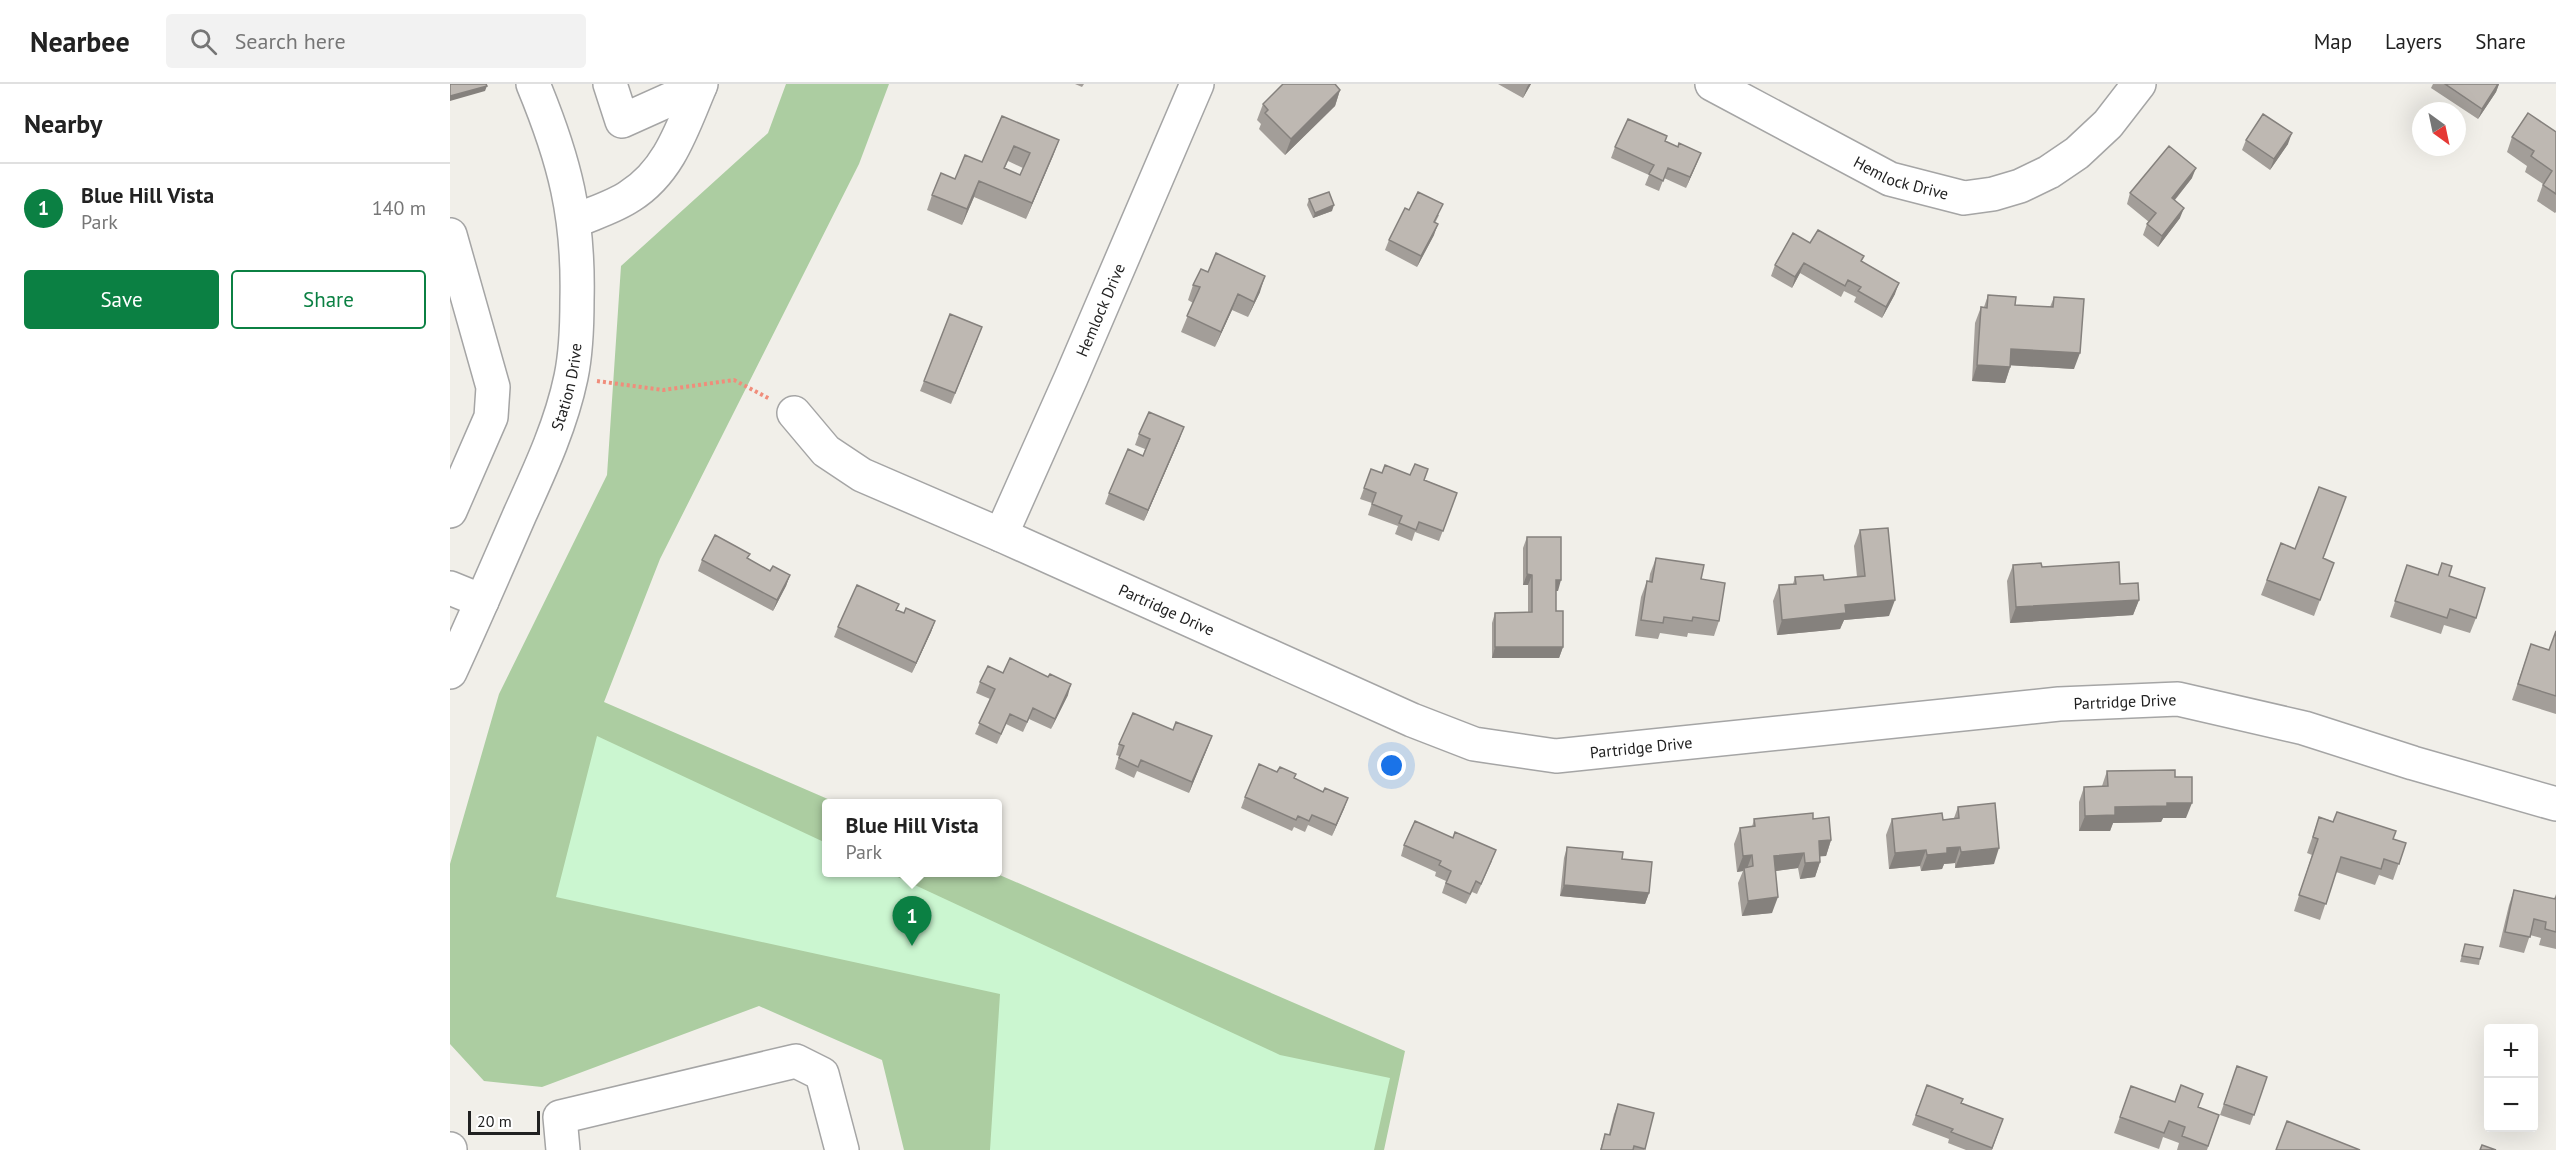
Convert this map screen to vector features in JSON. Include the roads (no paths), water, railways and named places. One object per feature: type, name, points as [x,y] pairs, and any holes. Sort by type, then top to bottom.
[{"type":"street","name":"Station Drive","points":[[450,672],[549,449],[571,377],[577,320],[578,267],[575,221],[564,169],[550,124],[532,84]]},
{"type":"street","points":[[610,84],[622,121],[700,85]]},
{"type":"street","name":"Hemlock Drive","points":[[1001,535],[1197,84]]},
{"type":"street","name":"Hemlock Drive","points":[[1712,84],[1890,179],[1964,198],[1993,194],[2020,186],[2049,172],[2078,153],[2108,124],[2139,84]]},
{"type":"street","points":[[575,221],[629,197],[655,178],[673,151],[700,85]]},
{"type":"street","points":[[450,235],[493,387],[491,417],[450,511]]},
{"type":"street","name":"Partridge Drive","points":[[794,412],[826,451],[862,476],[1001,535],[1276,661],[1412,720],[1474,744],[1557,756],[2059,704],[2178,699],[2304,728],[2413,763],[2556,804]]},
{"type":"street","points":[[450,588],[482,601]]},
{"type":"street","points":[[563,1150],[560,1117],[796,1061],[822,1074],[842,1150]]},
{"type":"place","name":"Blue Hill Vista","points":[[912,946]]}]
